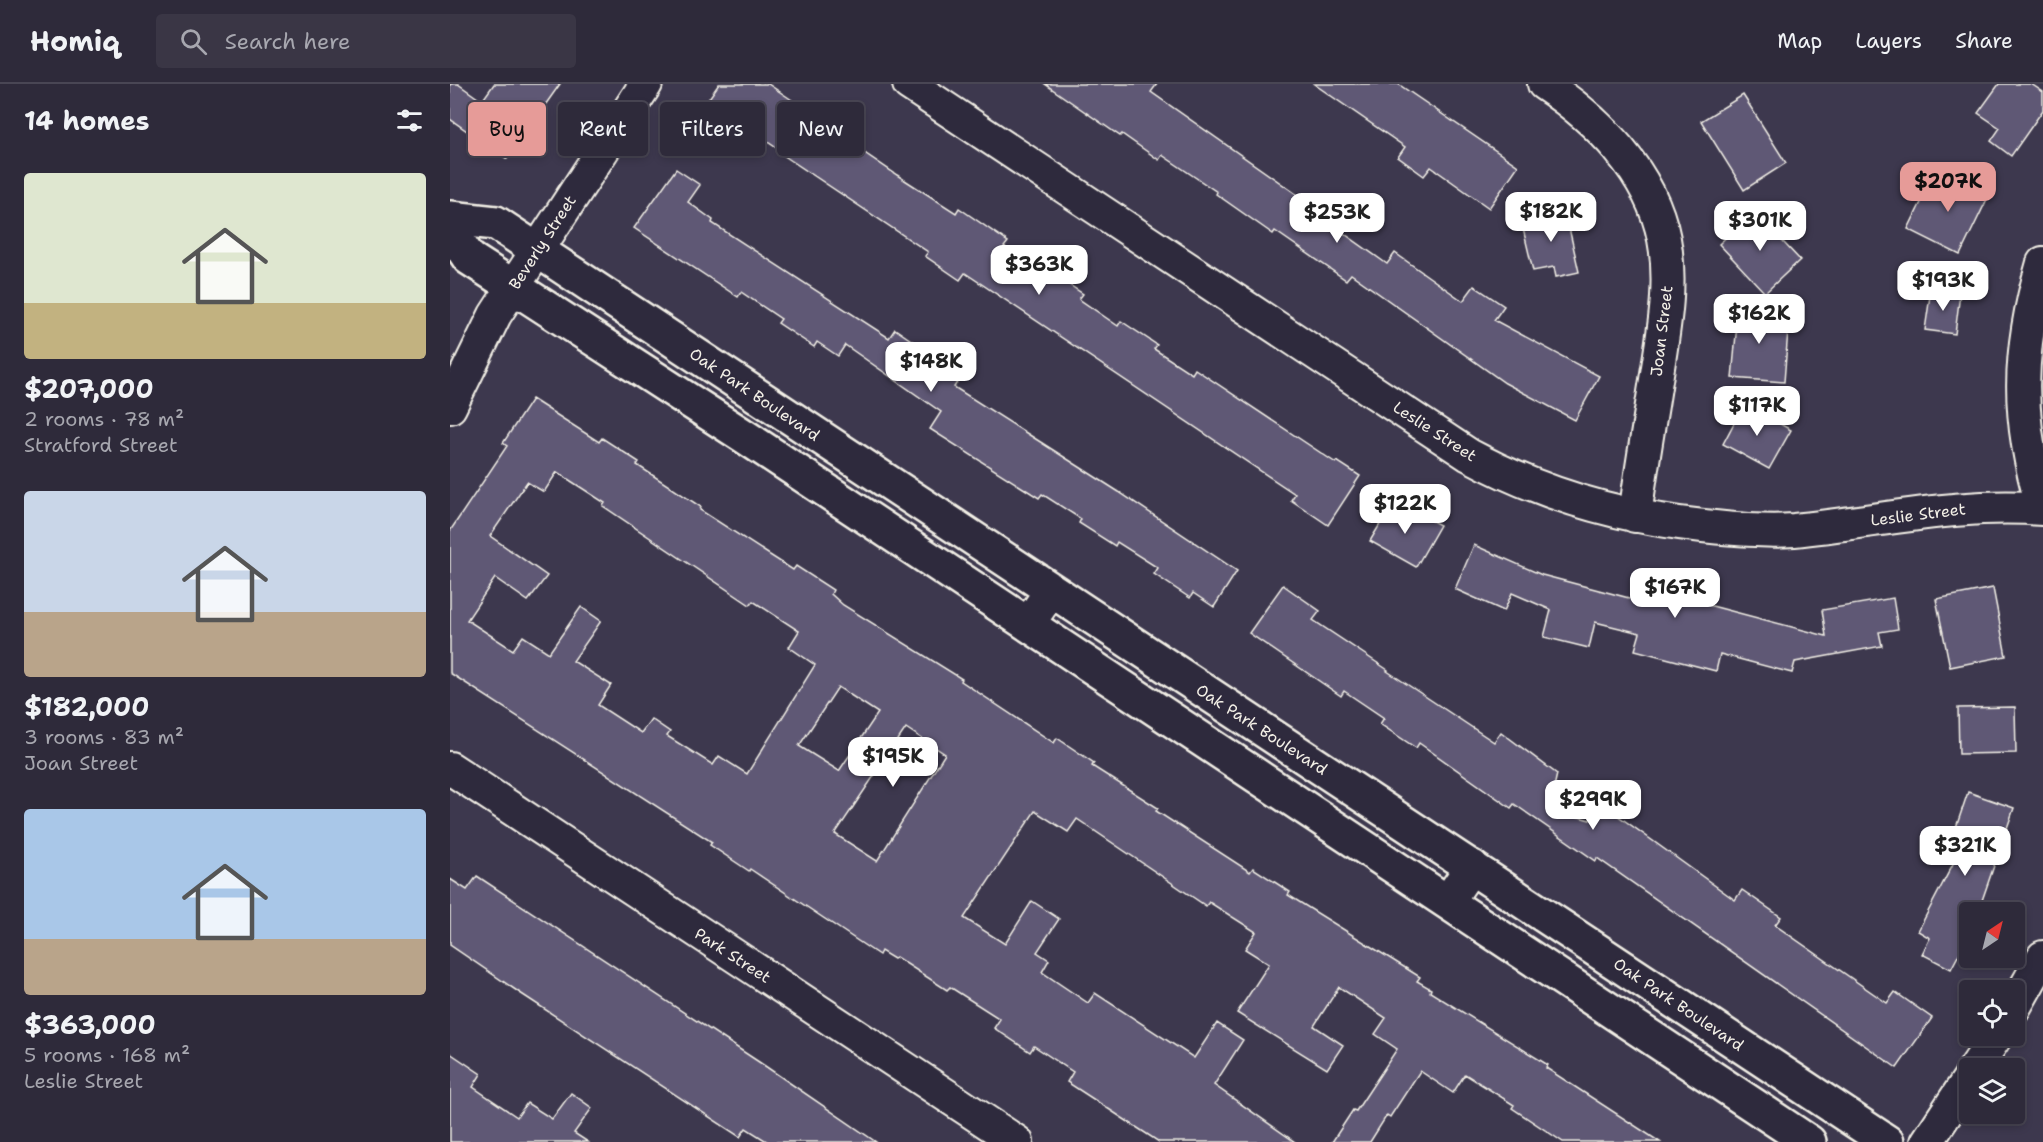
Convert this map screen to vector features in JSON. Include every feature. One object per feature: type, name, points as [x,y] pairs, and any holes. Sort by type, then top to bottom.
[{"type":"street","name":"Beverly Street","points":[[450,407],[495,315],[646,84]]},
{"type":"street","name":"Leslie Street","points":[[909,84],[1469,455],[1549,493],[1635,516],[1737,529],[1791,530],[1956,508],[2002,506],[2043,508]]},
{"type":"street","name":"Joan Street","points":[[1544,84],[1591,118],[1610,138],[1634,169],[1664,237],[1667,265],[1666,312],[1635,516]]},
{"type":"street","name":"Oak Park Boulevard","points":[[450,218],[496,223],[1887,1142]]},
{"type":"street","points":[[450,230],[469,258],[1449,901],[1809,1142]]},
{"type":"street","points":[[2043,263],[2027,327],[2022,366],[2022,416],[2029,458],[2043,508]]},
{"type":"street","points":[[1028,624],[1051,591]]},
{"type":"street","name":"Park Street","points":[[450,768],[1017,1142]]},
{"type":"street","points":[[1449,901],[1472,866]]},
{"type":"street","points":[[2025,989],[2043,957]]},
{"type":"street","points":[[1928,1142],[1959,1094]]},
{"type":"building","points":[[450,84],[458,84],[482,101],[494,84],[560,84],[546,104],[546,102],[468,102],[468,132],[450,119]]},
{"type":"building","points":[[719,84],[768,84],[792,100],[777,102],[777,148],[765,140],[765,102],[707,101]]},
{"type":"building","points":[[1045,84],[1157,84],[1151,92],[1299,196],[1297,200],[1387,264],[1395,253],[1463,301],[1474,286],[1504,306],[1494,320],[1599,376],[1575,420],[1505,383],[1351,274],[1346,280],[1275,231],[1273,234],[1162,155],[1159,160]]},
{"type":"building","points":[[1314,84],[1398,84],[1518,166],[1489,208],[1431,167],[1424,176],[1398,157],[1405,147]]},
{"type":"building","points":[[1999,84],[2031,84],[2043,92],[2043,110],[2011,156],[1991,141],[2000,128],[1978,113]]},
{"type":"building","points":[[1743,95],[1786,163],[1744,190],[1701,121]]},
{"type":"building","points":[[864,152],[956,213],[959,208],[1008,242],[1004,247],[1044,275],[1047,270],[1083,294],[1079,299],[1118,326],[1121,321],[1157,345],[1154,349],[1192,374],[1195,369],[1336,463],[1337,461],[1360,476],[1328,525],[1291,500],[1295,494],[965,273],[960,280],[925,256],[928,252],[784,156],[864,156]]},
{"type":"building","points":[[676,169],[700,185],[688,202],[713,220],[712,223],[889,338],[895,329],[962,375],[954,387],[1119,492],[1237,571],[1214,607],[1193,593],[1190,598],[1154,574],[1158,568],[1117,542],[1115,546],[1079,523],[1081,519],[1042,494],[1039,498],[930,429],[941,412],[845,345],[838,356],[817,342],[814,347],[778,323],[781,319],[741,292],[738,297],[634,228]]},
{"type":"building","points":[[1936,172],[1988,197],[1960,255],[1908,229]]},
{"type":"building","points":[[1565,210],[1579,272],[1556,277],[1554,267],[1533,271],[1521,220]]},
{"type":"building","points":[[1754,211],[1800,260],[1765,293],[1719,244]]},
{"type":"building","points":[[1931,289],[1960,293],[1955,334],[1925,330]]},
{"type":"building","points":[[1739,302],[1773,305],[1771,328],[1788,330],[1784,382],[1732,378]]},
{"type":"building","points":[[532,399],[599,442],[602,438],[639,462],[637,465],[701,507],[700,510],[793,570],[796,566],[833,590],[831,594],[843,605],[962,679],[961,681],[1054,743],[1057,738],[1094,763],[1092,766],[1158,808],[1156,811],[1250,872],[1253,868],[1290,892],[1288,895],[1420,977],[1417,981],[1431,989],[1430,992],[1548,1065],[1546,1068],[1660,1142],[1563,1142],[1512,1108],[1514,1105],[1465,1074],[1453,1093],[1420,1071],[1390,1117],[1387,1115],[1370,1142],[1332,1142],[1353,1110],[1356,1111],[1397,1049],[1375,1034],[1386,1018],[1339,987],[1314,1026],[1343,1045],[1327,1069],[1237,1013],[1269,964],[1245,949],[1256,932],[1209,902],[1206,906],[1077,819],[1068,832],[1035,811],[964,918],[1005,944],[1032,901],[1059,919],[1037,952],[1049,960],[1042,972],[1088,1003],[1095,993],[1194,1058],[1217,1023],[1243,1040],[1214,1085],[1295,1142],[1159,1142],[1067,1082],[1073,1072],[1034,1046],[1030,1052],[994,1028],[1000,1019],[950,987],[947,990],[896,957],[894,959],[881,951],[879,955],[710,845],[712,842],[450,673],[450,531],[507,446],[503,443]],"holes":[[[557,472],[605,503],[603,506],[750,605],[753,601],[799,631],[789,647],[815,665],[747,774],[719,756],[713,765],[667,736],[670,732],[651,719],[641,733],[598,705],[611,685],[573,661],[601,621],[581,607],[549,653],[523,636],[513,650],[467,620],[495,578],[528,601],[547,576],[490,536],[527,482],[544,492]],[[838,687],[878,713],[839,771],[799,746]],[[906,728],[945,754],[877,861],[835,834]]]},
{"type":"building","points":[[1744,404],[1791,430],[1769,469],[1723,444]]},
{"type":"building","points":[[1392,504],[1414,518],[1417,513],[1440,525],[1416,567],[1370,541]]},
{"type":"building","points":[[1474,545],[1542,575],[1648,603],[1651,590],[1826,636],[1822,610],[1893,598],[1898,629],[1879,632],[1882,646],[1795,662],[1792,673],[1720,654],[1716,671],[1635,650],[1640,633],[1595,622],[1589,648],[1544,637],[1551,610],[1512,593],[1504,611],[1455,589]]},
{"type":"building","points":[[1283,585],[1320,611],[1313,620],[1494,742],[1501,732],[1557,774],[1549,809],[1590,820],[1596,800],[1735,900],[1742,890],[1781,917],[1775,925],[1887,1003],[1895,992],[1932,1018],[1897,1068],[1597,858],[1596,861],[1514,804],[1511,808],[1419,743],[1416,748],[1380,724],[1384,718],[1344,691],[1341,696],[1249,633]]},
{"type":"building","points":[[1993,588],[2006,656],[1950,667],[1936,599]]},
{"type":"building","points":[[2015,707],[2016,753],[1959,754],[1958,708]]},
{"type":"building","points":[[1968,792],[2014,808],[1981,902],[1959,902],[1959,954],[1951,969],[1922,954],[1930,938],[1918,931],[1956,858],[1947,854]]},
{"type":"building","points":[[477,876],[876,1142],[768,1142],[746,1128],[740,1137],[520,993],[450,945],[450,879],[467,890]]},
{"type":"building","points":[[450,1053],[481,1074],[473,1087],[517,1117],[527,1103],[552,1119],[571,1093],[592,1108],[574,1133],[588,1142],[450,1142]]}]
